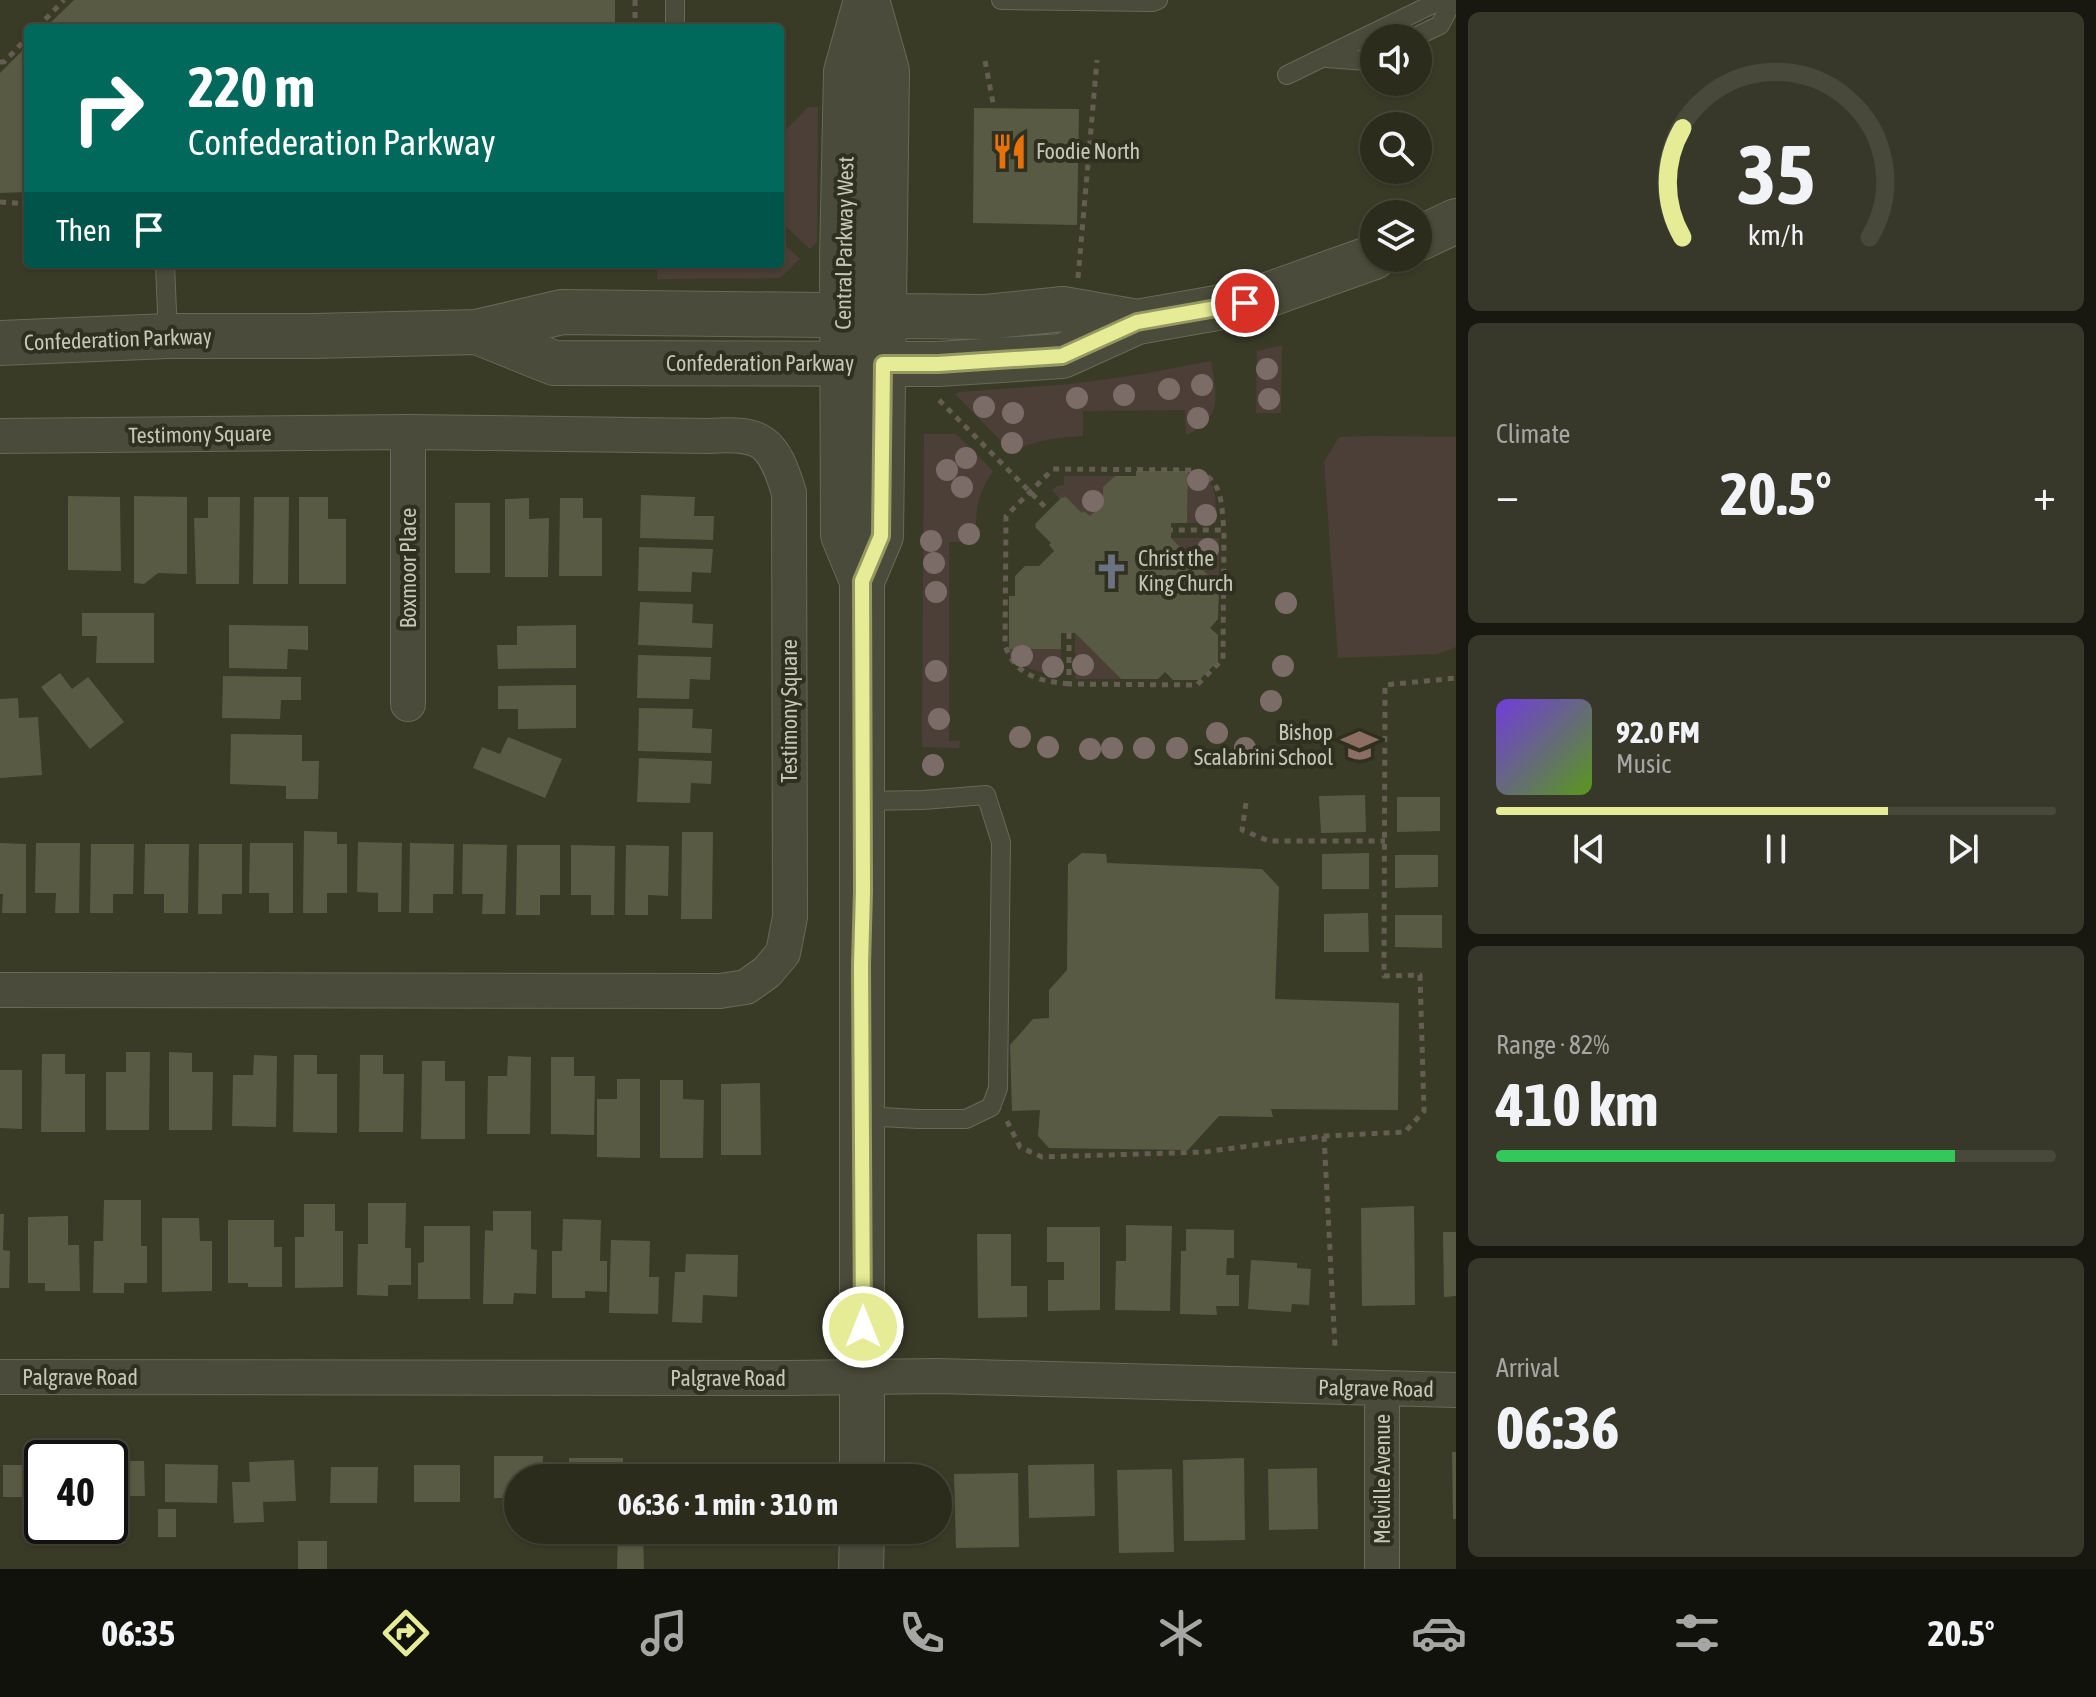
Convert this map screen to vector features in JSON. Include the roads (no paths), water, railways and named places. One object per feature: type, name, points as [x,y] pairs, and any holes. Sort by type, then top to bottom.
[{"type":"street","name":"Central Parkway West","points":[[862,1464],[862,581],[843,535],[862,364],[863,315],[887,71],[866,0]]},
{"type":"street","points":[[1432,232],[1456,221]]},
{"type":"street","name":"Confederation Parkway","points":[[477,332],[554,363],[938,364],[1062,356],[1137,322],[1245,303],[1360,262]]},
{"type":"street","name":"Confederation Parkway","points":[[0,343],[168,336],[477,332],[562,312],[986,317],[1063,309],[1137,322]]},
{"type":"street","name":"Testimony Square","points":[[0,436],[408,432],[751,436],[765,444],[781,467],[789,493],[790,917],[783,953],[767,972],[746,987],[720,991],[0,990]]},
{"type":"street","name":"Boxmoor Place","points":[[408,432],[408,704]]},
{"type":"street","name":"Palgrave Road","points":[[0,1377],[937,1376],[1456,1390]]},
{"type":"street","name":"Melville Avenue","points":[[1382,1389],[1382,1569]]},
{"type":"street","points":[[861,1569],[862,1544]]},
{"type":"lane","points":[[675,0],[675,24]]},
{"type":"lane","points":[[1001,0],[1158,0]]},
{"type":"lane","points":[[1287,75],[1441,0]]},
{"type":"lane","points":[[1432,29],[1440,25],[1453,0]]},
{"type":"lane","points":[[1324,57],[1360,60]]},
{"type":"lane","points":[[165,268],[168,336]]},
{"type":"lane","points":[[863,801],[986,795],[1001,842],[998,1088],[991,1107],[966,1119],[863,1116]]},
{"type":"place","name":"Foodie North","points":[[1010,151]]},
{"type":"place","name":"Christ the King Church","points":[[1112,571]]},
{"type":"place","name":"Bishop Scalabrini School","points":[[1359,745]]}]
